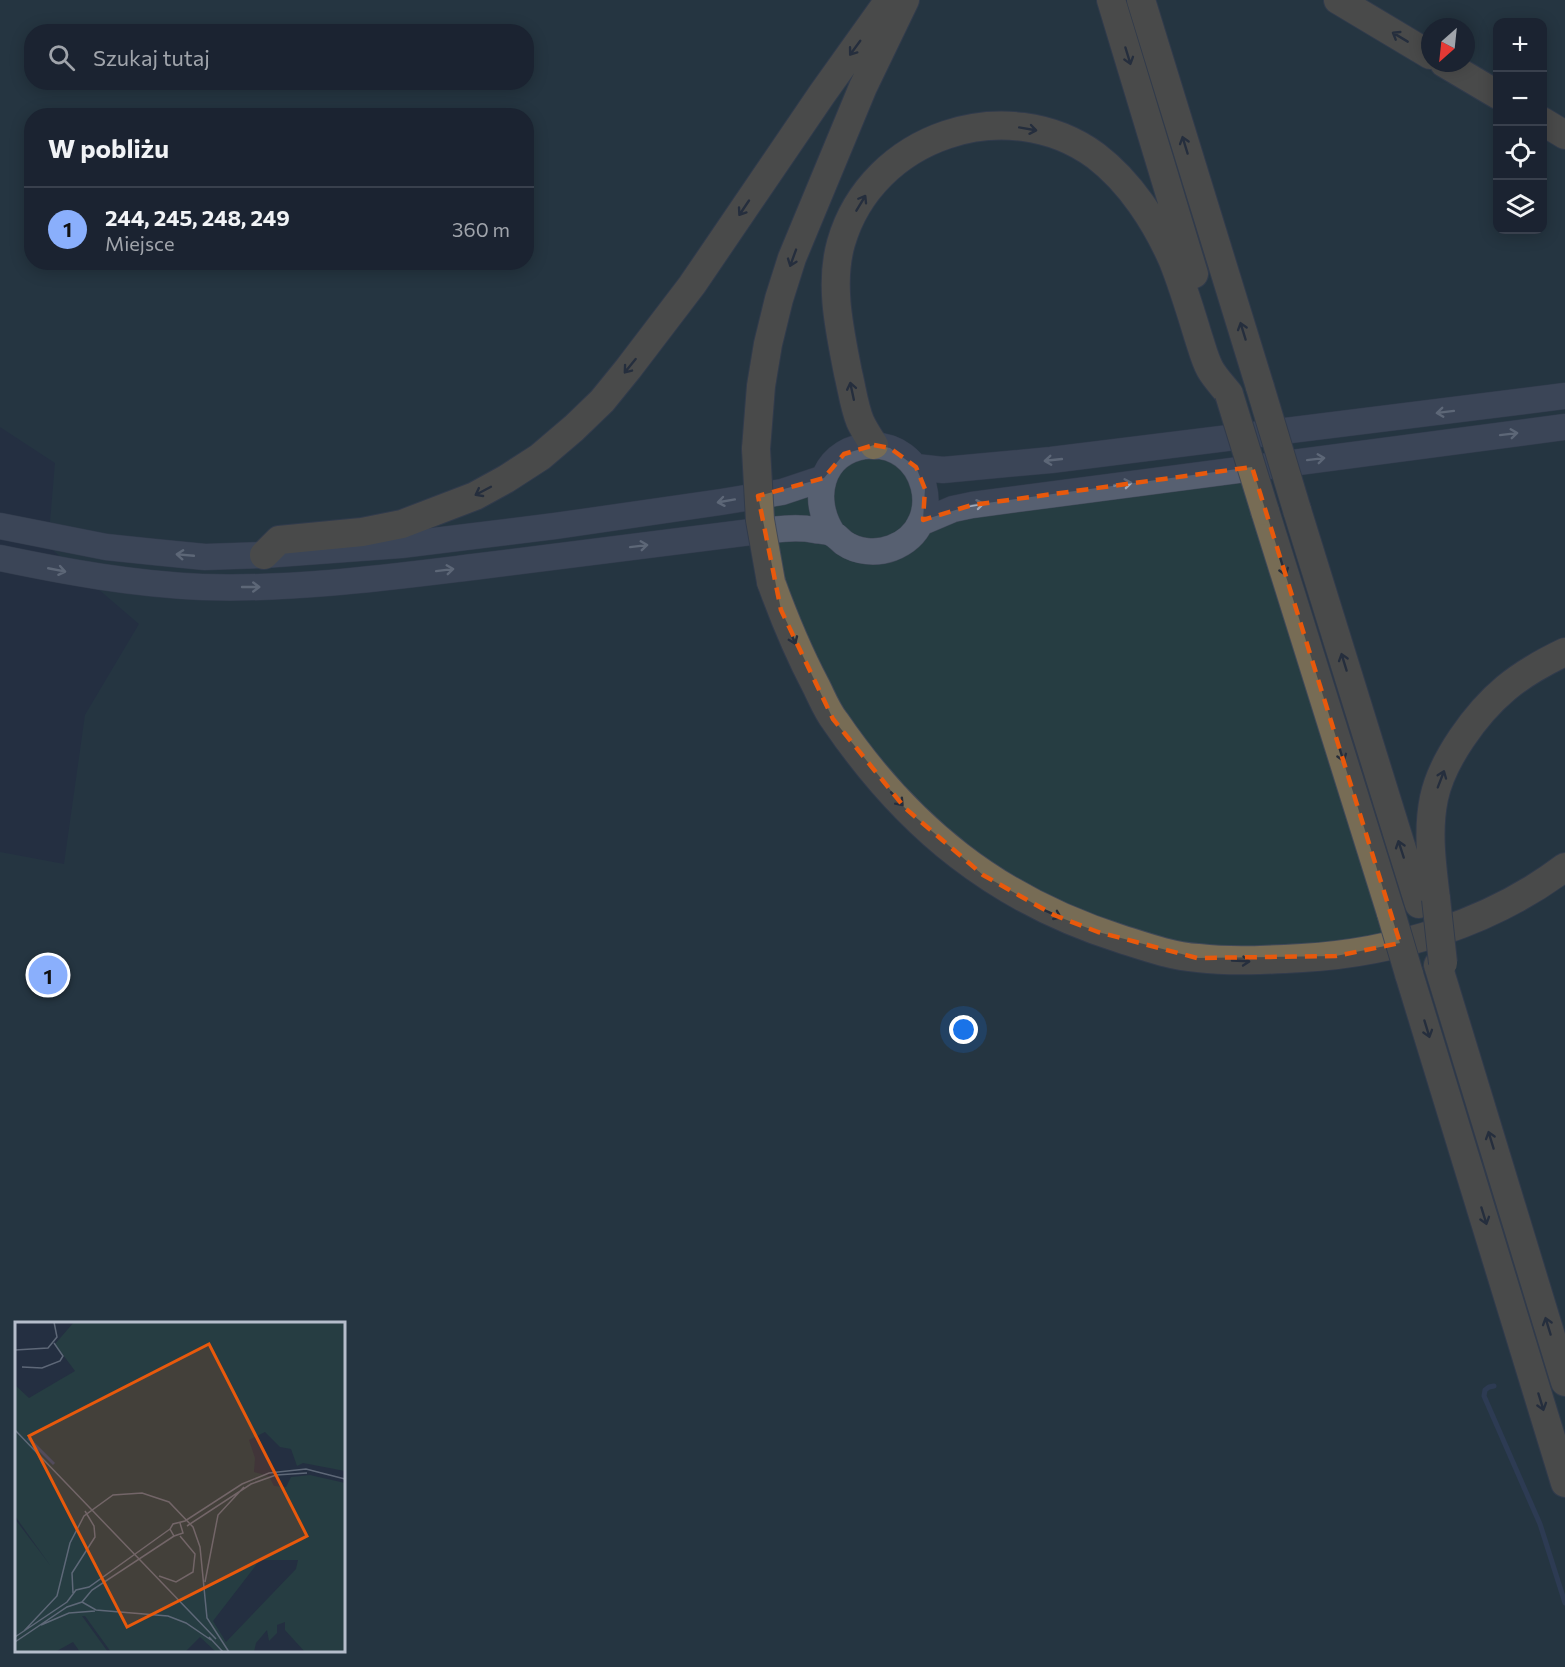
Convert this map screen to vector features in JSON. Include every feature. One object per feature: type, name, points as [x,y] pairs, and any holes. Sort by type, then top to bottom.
[{"type":"highway","points":[[264,555],[279,540],[353,533],[402,524],[475,496],[540,458],[565,436],[602,401],[692,285],[889,0]]},
{"type":"highway","points":[[905,0],[862,87],[792,258],[768,344],[761,386],[756,449],[760,520],[771,582],[800,656],[833,719],[868,767],[905,808],[955,854],[1016,896],[1054,915],[1098,932],[1156,950],[1197,958],[1253,961],[1336,956],[1374,950],[1468,922],[1510,901],[1565,867]]},
{"type":"highway","points":[[1111,0],[1229,394],[1565,1483]]},
{"type":"highway","points":[[1141,0],[1297,510],[1427,902],[1441,969],[1565,1382]]},
{"type":"highway","points":[[1338,0],[1421,50]]},
{"type":"highway","points":[[1459,72],[1493,93]]},
{"type":"highway","points":[[1547,124],[1565,135]]},
{"type":"highway","points":[[874,445],[856,411],[843,348],[836,298],[837,266],[842,242],[863,198],[877,180],[896,162],[926,143],[969,128],[1007,126],[1044,132],[1089,152],[1124,182],[1142,206],[1164,243],[1173,262],[1209,368],[1229,394]]},
{"type":"highway","points":[[1427,902],[1432,861],[1431,817],[1434,798],[1446,766],[1480,715],[1505,689],[1532,670],[1565,652]]},
{"type":"main road","points":[[916,467],[943,470],[1051,460],[1565,396]]},
{"type":"main road","points":[[920,523],[953,509],[982,503],[1565,427]]},
{"type":"main road","points":[[874,445],[890,448],[916,467],[922,477],[926,500],[920,523],[903,542],[880,551],[854,548],[833,534],[826,524],[820,507],[820,489],[832,464],[844,454],[858,447],[874,445]]},
{"type":"main road","points":[[0,526],[106,547],[205,556],[264,555],[401,545],[555,526],[782,492],[824,478]]},
{"type":"main road","points":[[0,558],[96,577],[151,584],[264,587],[380,578],[752,532],[813,529],[833,534]]},
{"type":"highlighted area","points":[[874,445],[890,448],[916,467],[925,489],[923,520],[972,505],[1252,467],[1400,943],[1336,956],[1197,958],[1098,932],[1054,915],[983,875],[905,808],[833,719],[781,610],[758,496],[824,478],[844,454]]},
{"type":"green space","points":[[0,0],[1565,0],[1565,1667],[0,1667],[0,852],[64,864],[85,715],[139,624],[48,546],[55,463],[0,427]]},
{"type":"waterway","points":[[1494,1386],[1485,1390],[1484,1396],[1540,1524],[1565,1603]]},
{"type":"place","name":"244, 245, 248, 249","points":[[48,975]]}]
